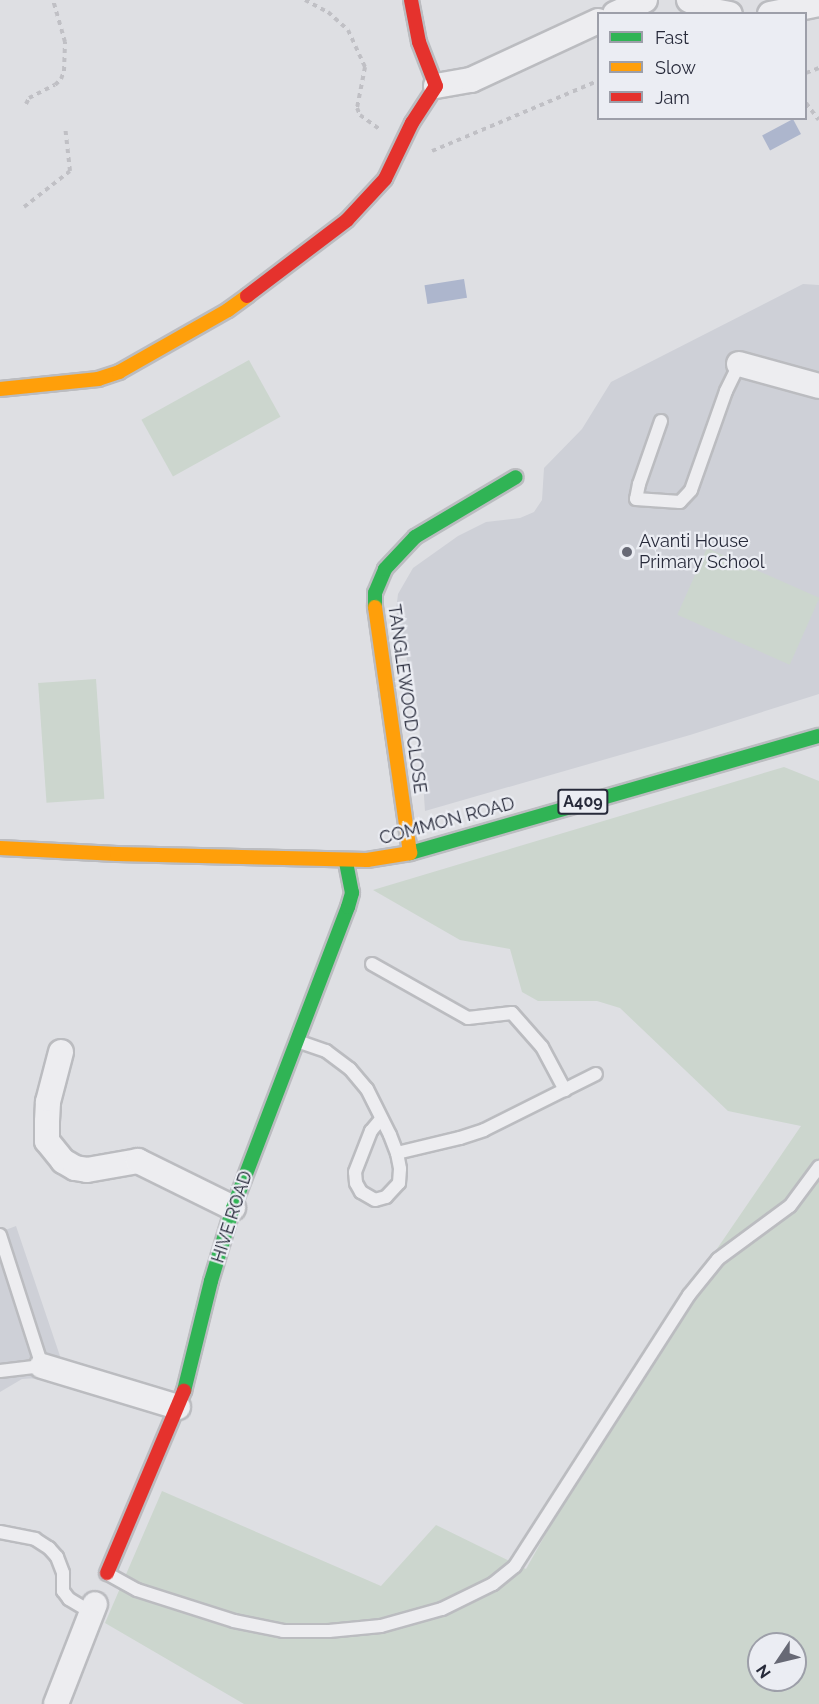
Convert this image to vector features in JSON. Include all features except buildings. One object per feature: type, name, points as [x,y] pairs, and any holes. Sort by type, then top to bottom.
[{"type":"street","points":[[411,0],[419,42],[436,86]]},
{"type":"street","points":[[619,12],[645,0]]},
{"type":"street","points":[[689,0],[722,12]]},
{"type":"street","points":[[780,12],[819,4]]},
{"type":"street","points":[[0,389],[98,379],[119,372],[228,310],[346,220],[385,178],[436,86],[471,80],[597,21]]},
{"type":"street","points":[[739,364],[819,386]]},
{"type":"street","name":"TANGLEWOOD CLOSE","points":[[410,853],[375,619],[375,593],[385,569],[415,537],[516,477]]},
{"type":"street","name":"COMMON ROAD","points":[[0,848],[346,861],[410,853],[819,736]]},
{"type":"street","name":"HIVE ROAD","points":[[107,1573],[178,1407],[190,1373],[211,1281],[233,1208],[348,907],[352,893],[346,861]]},
{"type":"street","points":[[61,1052],[48,1102],[47,1141],[63,1161],[75,1168],[87,1170],[138,1161],[233,1208]]},
{"type":"street","points":[[42,1366],[178,1407]]},
{"type":"street","points":[[56,1704],[94,1609]]},
{"type":"lane","points":[[661,421],[636,499],[680,502],[691,490],[726,391],[739,364]]},
{"type":"lane","points":[[372,964],[468,1018],[512,1013],[547,1054],[565,1090]]},
{"type":"lane","points":[[296,1041],[326,1051],[350,1069],[367,1089],[398,1153],[400,1169],[394,1190],[386,1197],[375,1200],[368,1198],[356,1183],[355,1172],[371,1131],[381,1119]]},
{"type":"lane","points":[[398,1153],[484,1130],[596,1074]]},
{"type":"lane","points":[[107,1573],[137,1590],[234,1621],[283,1631],[329,1631],[381,1626],[442,1609],[494,1584],[515,1566],[689,1295],[718,1259],[790,1206],[819,1167]]},
{"type":"lane","points":[[0,1235],[42,1366],[0,1371]]},
{"type":"lane","points":[[0,1532],[35,1539],[49,1548],[57,1557],[63,1573],[63,1591],[69,1599],[94,1609]]},
{"type":"path","points":[[26,104],[29,98],[55,85],[61,79],[64,71],[65,42],[53,0]]},
{"type":"path","points":[[305,0],[339,21],[348,30],[362,57],[365,73],[356,102],[360,115],[376,128],[417,150],[431,151],[460,141],[597,81]]},
{"type":"path","points":[[807,104],[819,120]]},
{"type":"path","points":[[24,207],[70,171],[65,126]]},
{"type":"shaded area","name":"Avanti House Primary School","points":[[803,284],[819,285],[819,694],[690,735],[425,811],[418,709],[396,611],[398,594],[413,568],[458,536],[486,522],[520,518],[534,512],[542,500],[544,468],[582,429],[611,382]]},
{"type":"shaded area","points":[[249,360],[281,417],[173,476],[141,420]]},
{"type":"shaded area","points":[[707,548],[819,598],[790,665],[677,615]]},
{"type":"shaded area","points":[[96,679],[104,799],[47,803],[38,683]]},
{"type":"shaded area","points":[[784,767],[819,781],[819,1704],[244,1704],[105,1623],[162,1491],[381,1586],[436,1525],[526,1569],[656,1338],[801,1126],[728,1111],[620,1008],[597,1001],[538,1001],[522,992],[510,949],[460,940],[373,890]]},
{"type":"shaded area","points":[[16,1226],[60,1356],[38,1378],[22,1379],[0,1392],[0,1232]]},
{"type":"water","points":[[794,120],[801,134],[770,150],[762,135]]},
{"type":"water","points":[[464,279],[467,298],[427,304],[424,285]]},
{"type":"traffic: fast","points":[[375,607],[375,593],[385,569],[415,537],[516,477]]},
{"type":"traffic: fast","points":[[410,853],[819,736]]},
{"type":"traffic: fast","points":[[184,1391],[211,1281],[233,1208],[348,907],[352,893],[346,861]]},
{"type":"traffic: slow","points":[[0,389],[98,379],[119,372],[228,310],[247,296]]},
{"type":"traffic: slow","points":[[375,607],[410,853]]},
{"type":"traffic: slow","points":[[0,848],[117,854],[367,860],[410,853]]},
{"type":"traffic: jam","points":[[247,296],[347,220],[385,179],[412,123],[436,86],[419,42],[411,0]]},
{"type":"traffic: jam","points":[[107,1573],[184,1391]]},
{"type":"place","name":"Avanti House Primary School","points":[[627,552]]}]
